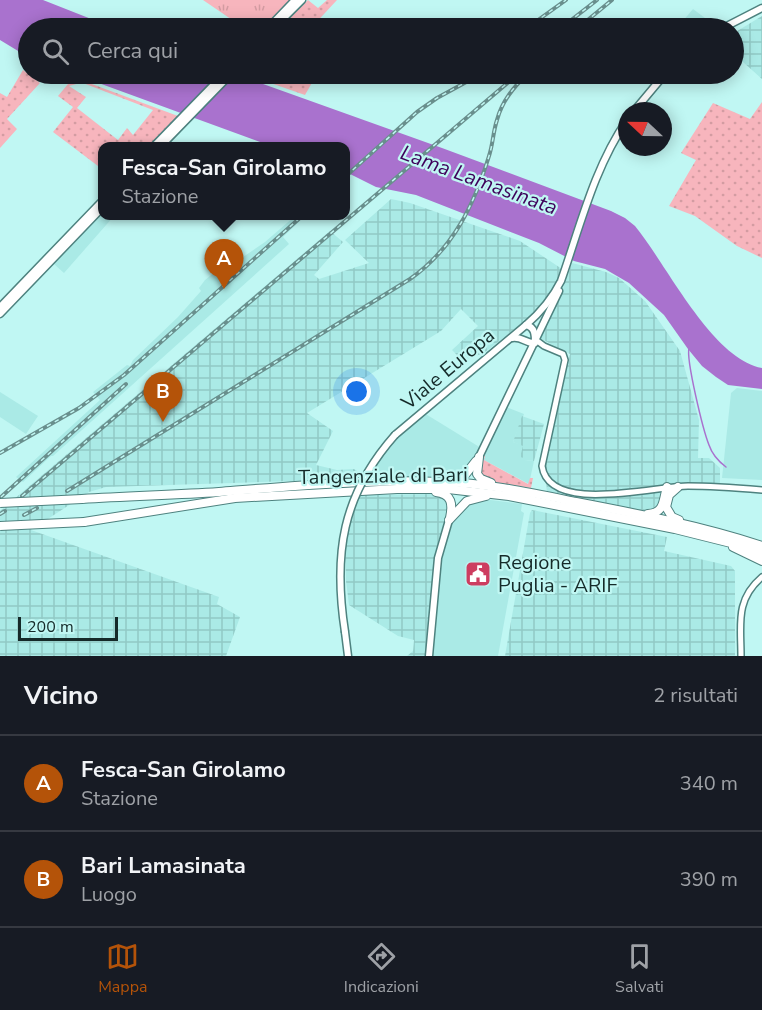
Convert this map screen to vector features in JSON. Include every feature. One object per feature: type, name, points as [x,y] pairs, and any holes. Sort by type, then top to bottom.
[{"type":"highway","points":[[422,485],[459,478],[470,470],[478,457]]},
{"type":"highway","points":[[478,457],[476,470],[481,479],[529,489],[544,495]]},
{"type":"highway","points":[[422,485],[450,499],[452,507],[449,520]]},
{"type":"highway","name":"Tangenziale di Bari","points":[[0,526],[84,522],[234,498],[422,485],[508,496],[698,534],[762,553]]},
{"type":"highway","name":"Tangenziale di Bari","points":[[0,503],[217,492],[287,486],[483,485],[544,495],[694,526],[762,546]]},
{"type":"highway","points":[[655,489],[667,492],[678,487]]},
{"type":"highway","points":[[618,510],[654,513],[664,504],[667,492]]},
{"type":"highway","points":[[667,492],[666,503],[669,513],[676,519],[694,526]]},
{"type":"highway","points":[[449,520],[460,507],[475,497],[488,495],[503,498],[508,496]]},
{"type":"highway","points":[[698,534],[705,540],[731,547],[762,561]]},
{"type":"main road","points":[[278,18],[295,0]]},
{"type":"main road","points":[[284,18],[302,0]]},
{"type":"main road","points":[[742,18],[762,8]]},
{"type":"main road","points":[[165,142],[215,84]]},
{"type":"main road","points":[[159,142],[220,84]]},
{"type":"main road","points":[[641,102],[656,84]]},
{"type":"main road","name":"Viale Europa","points":[[348,656],[340,596],[339,560],[348,512],[366,474],[395,435],[547,305],[561,281],[589,202],[608,154],[618,136]]},
{"type":"main road","points":[[0,307],[98,204]]},
{"type":"main road","points":[[0,314],[98,211]]},
{"type":"main road","points":[[478,457],[558,296],[561,281]]},
{"type":"main road","points":[[526,325],[534,332],[535,343]]},
{"type":"main road","points":[[526,325],[528,346],[526,358]]},
{"type":"main road","points":[[509,339],[517,337],[535,343]]},
{"type":"main road","points":[[429,656],[438,558],[449,520]]},
{"type":"street","points":[[535,343],[562,354],[565,360],[542,466],[546,480],[559,489],[595,495],[655,489]]},
{"type":"street","points":[[678,487],[762,490]]},
{"type":"street","points":[[741,656],[743,600],[762,577]]},
{"type":"shaded area","points":[[693,9],[705,18],[685,18]]},
{"type":"shaded area","points":[[762,16],[762,79],[744,63],[744,27]]},
{"type":"shaded area","points":[[391,199],[410,203],[520,241],[562,269],[558,285],[536,312],[484,353],[464,362],[452,350],[478,326],[461,309],[441,331],[307,413],[333,431],[316,465],[337,470],[354,469],[357,471],[356,479],[106,487],[89,492],[31,530],[219,597],[217,604],[240,617],[226,656],[0,656],[0,511],[330,231],[343,242],[314,275],[319,279],[369,263],[345,240]]},
{"type":"shaded area","points":[[98,217],[98,220],[110,220],[64,273],[54,264]]},
{"type":"shaded area","points":[[290,220],[300,221],[283,237],[289,244],[23,482],[16,477],[100,400],[93,392],[127,365],[130,366],[133,360],[178,317],[201,291],[199,288],[205,280],[226,263],[230,266],[265,242]]},
{"type":"shaded area","points":[[572,263],[619,278],[645,301],[680,351],[699,420],[698,458],[709,458],[720,468],[720,484],[664,485],[663,503],[650,513],[547,491],[545,468],[570,354],[530,333],[559,299]]},
{"type":"shaded area","points":[[737,388],[762,391],[762,480],[722,478],[731,393]]},
{"type":"shaded area","points":[[0,392],[38,416],[26,434],[0,417]]},
{"type":"shaded area","points":[[506,407],[524,414],[513,442],[523,445],[525,460],[534,461],[529,484],[484,460],[483,455]]},
{"type":"shaded area","points":[[424,413],[481,448],[467,471],[449,477],[366,479],[393,442]]},
{"type":"shaded area","points":[[522,416],[544,424],[534,461],[520,457],[523,446],[513,442]]},
{"type":"shaded area","points":[[436,494],[445,496],[448,511],[438,542],[425,656],[407,656],[413,651],[414,640],[398,636],[349,605],[345,542],[359,495]]},
{"type":"shaded area","points":[[483,499],[522,504],[521,511],[524,513],[498,656],[431,656],[442,560],[448,532],[455,517],[465,505]]},
{"type":"shaded area","points":[[532,510],[667,537],[664,551],[731,566],[735,571],[735,656],[505,656]]},
{"type":"green space","points":[[203,0],[290,0],[272,18],[229,18]]},
{"type":"green space","points":[[308,0],[318,8],[327,0],[337,0],[320,18],[290,18]]},
{"type":"green space","points":[[18,78],[18,84],[39,84],[7,119],[17,129],[0,148],[0,93],[7,97]]},
{"type":"green space","points":[[68,84],[76,84],[69,86],[86,97],[77,108],[118,140],[127,128],[133,135],[153,110],[86,84],[92,84],[178,116],[153,142],[98,142],[98,166],[53,132],[73,107],[58,96]]},
{"type":"green space","points":[[274,84],[311,84],[305,95]]},
{"type":"green space","points":[[762,102],[762,258],[737,246],[695,216],[669,206],[696,160],[681,153],[713,103],[750,119]]},
{"type":"green space","points":[[483,455],[484,460],[528,484],[530,478],[533,478],[531,488],[487,481],[480,477]]},
{"type":"water","points":[[0,0],[43,0],[89,18],[18,18],[18,51],[0,40]]},
{"type":"water","name":"Lama Lamasinata","points":[[101,84],[263,84],[611,211],[635,226],[692,308],[726,348],[744,361],[762,368],[762,389],[728,385],[716,377],[702,366],[664,315],[629,283],[605,269],[574,261],[539,243],[416,195],[376,187],[350,174],[350,142],[260,142]]},
{"type":"waterway","points":[[689,348],[692,380],[706,437],[710,448],[726,467]]},
{"type":"railway","points":[[541,18],[566,0]]},
{"type":"railway","points":[[574,18],[597,0]]},
{"type":"railway","points":[[590,18],[612,0]]},
{"type":"railway","points":[[350,172],[417,112],[463,84]]},
{"type":"railway","points":[[350,217],[506,84]]},
{"type":"railway","points":[[67,491],[410,279],[425,267],[450,240],[469,209],[489,156],[499,113],[518,84]]},
{"type":"railway","points":[[0,453],[79,408],[124,375],[298,220]]},
{"type":"railway","points":[[22,496],[346,220]]},
{"type":"railway","points":[[1,497],[126,384]]},
{"type":"railway","points":[[24,515],[37,508]]},
{"type":"railway","points":[[0,514],[5,511]]},
{"type":"place","name":"Fesca-San Girolamo","points":[[224,289]]},
{"type":"place","name":"Bari Lamasinata","points":[[163,422]]},
{"type":"place","name":"Regione Puglia - ARIF","points":[[478,574]]}]
